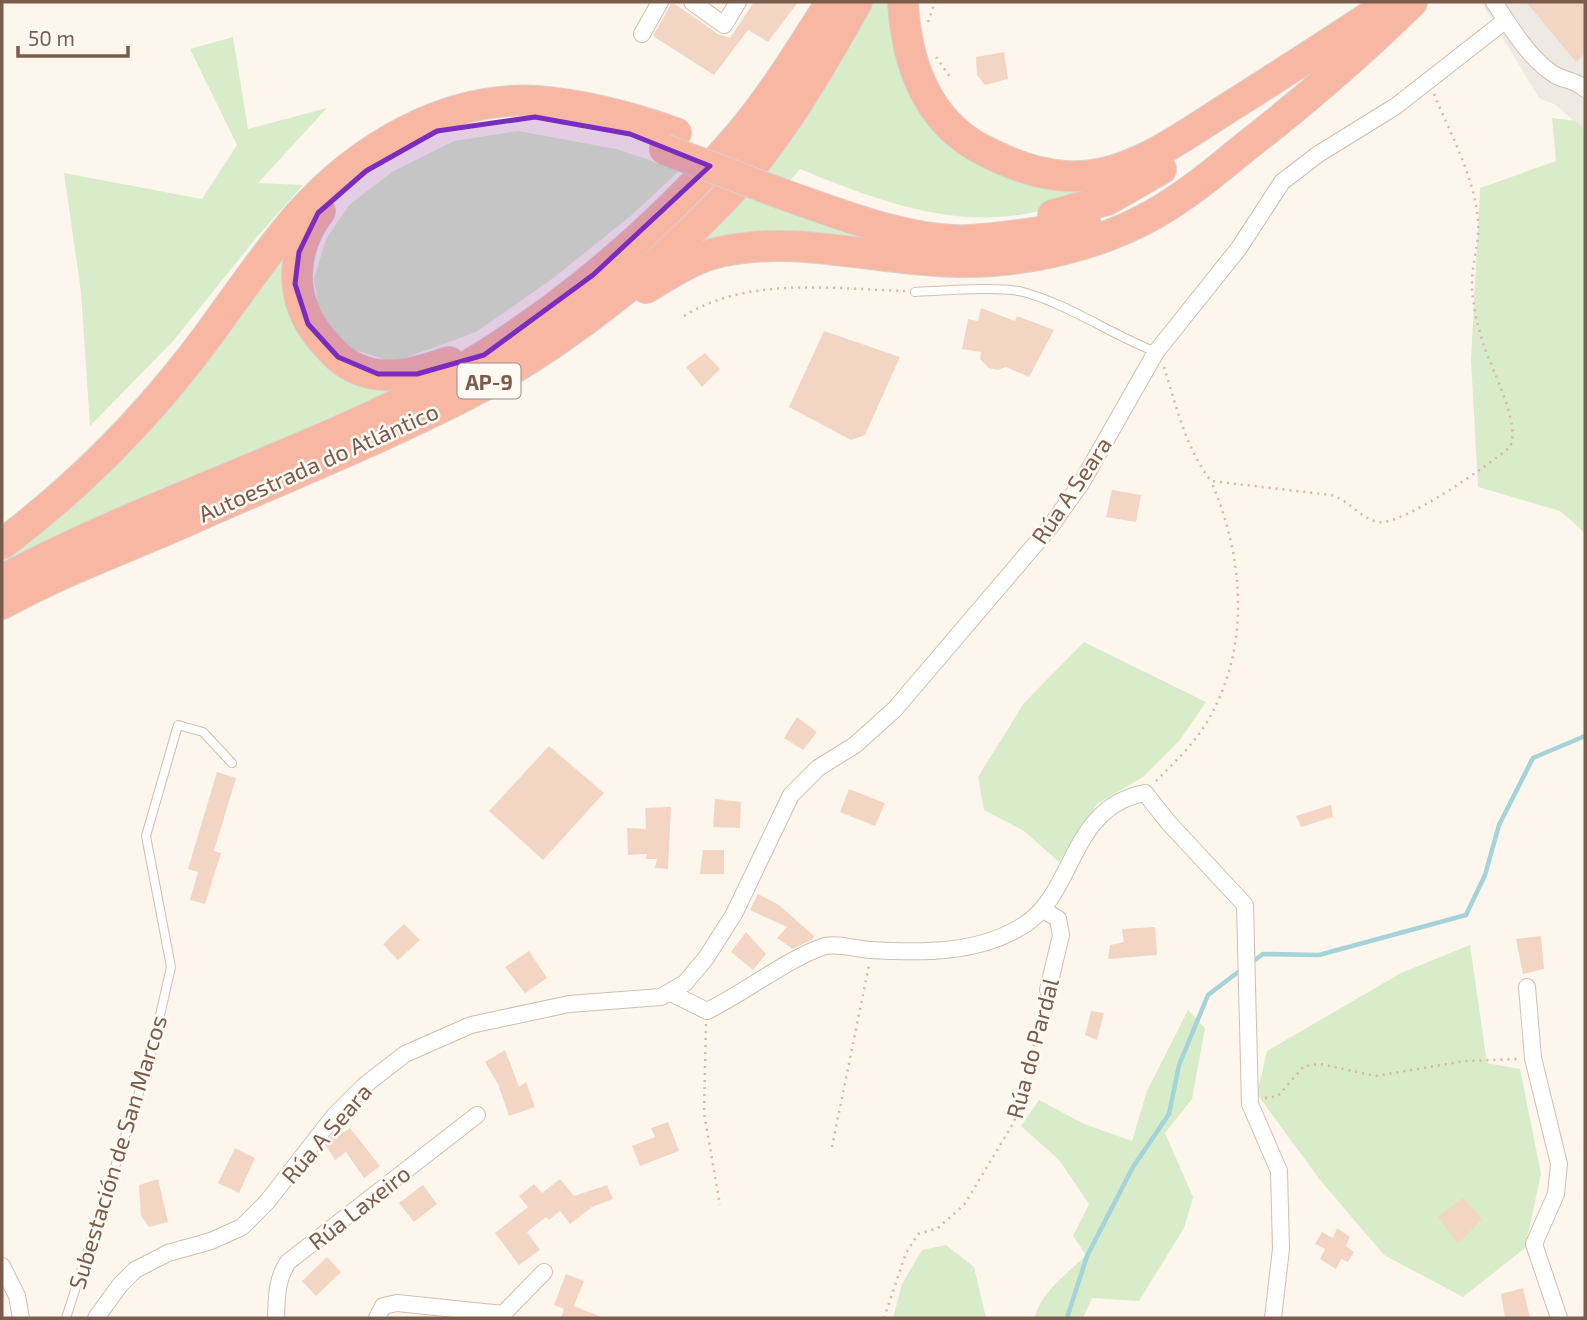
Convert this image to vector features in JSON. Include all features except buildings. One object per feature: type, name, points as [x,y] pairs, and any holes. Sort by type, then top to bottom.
[{"type":"highway","name":"Autoestrada do Atlántico","points":[[2,580],[150,510],[398,404],[484,355],[593,275],[696,183],[742,131],[831,2]]},
{"type":"highway","name":"Autoestrada do Atlántico","points":[[2,604],[52,576],[194,518],[470,393],[569,330],[637,280],[730,192],[784,121],[857,2]]},
{"type":"highway","points":[[903,2],[905,34],[925,95],[958,137],[1009,163],[1041,173],[1073,177],[1123,168],[1180,138],[1392,2]]},
{"type":"highway","points":[[569,330],[712,254],[797,245],[958,262],[1003,261],[1038,255],[1116,231],[1154,214],[1225,163],[1298,106],[1411,2]]},
{"type":"highway","points":[[2,544],[60,496],[141,416],[186,365],[298,216],[339,175],[384,142],[434,117],[486,105],[535,101],[583,106],[631,117],[670,141],[787,187],[859,221],[910,233],[967,240],[1094,223],[1196,170],[1411,2]]},
{"type":"highway","points":[[787,187],[867,209],[964,225],[1003,225],[1048,216],[1107,200],[1169,164],[1237,117],[1336,39]]},
{"type":"highway","points":[[484,355],[448,362],[417,374],[378,374],[356,369],[338,357],[308,324],[295,284],[299,251],[318,213],[366,171],[437,131],[535,117],[670,141]]},
{"type":"street","points":[[642,34],[660,2]]},
{"type":"street","points":[[692,2],[723,25],[738,2]]},
{"type":"street","points":[[1494,2],[1535,57],[1556,76],[1583,82]]},
{"type":"street","name":"Rúa A Seara","points":[[96,1318],[120,1285],[135,1270],[168,1253],[211,1241],[242,1227],[267,1202],[334,1116],[365,1085],[405,1054],[444,1035],[499,1018],[569,1004],[642,999],[671,993],[706,958],[734,914],[791,795],[818,768],[855,744],[895,709],[1050,527],[1082,482],[1156,352],[1240,248],[1282,182],[1317,155],[1429,82],[1506,20]]},
{"type":"street","points":[[671,993],[707,1011],[825,945],[870,950],[942,951],[998,940],[1027,923],[1042,909],[1097,816],[1126,796],[1145,793],[1168,822],[1245,905],[1249,976],[1250,1104],[1279,1171],[1281,1249],[1273,1318]]},
{"type":"street","name":"Rúa do Pardal","points":[[1042,909],[1058,919],[1061,934],[1048,990]]},
{"type":"street","points":[[1527,986],[1533,1058],[1559,1164],[1556,1194],[1534,1244],[1559,1318]]},
{"type":"street","name":"Rúa Laxeiro","points":[[276,1318],[279,1275],[288,1262],[477,1115]]},
{"type":"street","points":[[2,1266],[17,1296],[21,1318]]},
{"type":"street","points":[[377,1318],[383,1306],[397,1303],[503,1314],[544,1272]]},
{"type":"lane","points":[[915,292],[1021,291],[1068,309],[1116,336],[1156,352]]},
{"type":"lane","name":"Subestación de San Marcos","points":[[66,1318],[150,1059],[171,967],[146,835],[178,725],[203,732],[232,763]]},
{"type":"path","points":[[928,32],[935,2]]},
{"type":"path","points":[[934,54],[950,77]]},
{"type":"path","points":[[1211,481],[1331,495],[1344,499],[1373,521],[1385,523],[1394,521],[1464,481],[1510,447],[1512,432],[1502,390],[1484,346],[1474,304],[1472,282],[1478,223],[1474,195],[1429,82]]},
{"type":"path","points":[[684,316],[709,300],[761,290],[815,288],[915,292]]},
{"type":"path","points":[[1145,793],[1175,762],[1211,716],[1238,642],[1239,609],[1234,555],[1223,509],[1188,440],[1164,365],[1156,352]]},
{"type":"path","points":[[832,1147],[868,975],[870,950]]},
{"type":"path","name":"Rúa do Pardal","points":[[884,1318],[906,1253],[918,1234],[938,1228],[964,1206],[1014,1122],[1048,990]]},
{"type":"path","points":[[707,1011],[704,1113],[720,1205]]},
{"type":"path","points":[[1250,1091],[1263,1098],[1278,1096],[1304,1066],[1321,1064],[1375,1076],[1465,1061],[1533,1058]]},
{"type":"highlighted area","points":[[535,117],[630,134],[710,166],[593,275],[484,355],[417,374],[378,374],[338,357],[308,324],[295,284],[299,252],[318,213],[366,171],[437,131]]},
{"type":"shaded area","points":[[1481,2],[1585,2],[1585,131],[1556,105],[1539,98]]},
{"type":"green space","points":[[870,2],[893,2],[939,127],[1117,180],[1042,210],[979,218],[948,215],[887,201],[800,169],[775,199],[903,242],[684,247]]},
{"type":"green space","points":[[233,37],[248,129],[327,108],[258,183],[303,185],[174,340],[90,426],[81,292],[64,173],[202,199],[237,145],[190,49]]},
{"type":"green space","points":[[1552,118],[1577,121],[1585,131],[1585,533],[1560,511],[1478,487],[1471,360],[1480,188],[1556,161]]},
{"type":"green space","points":[[518,131],[616,149],[680,170],[633,214],[552,279],[476,332],[394,362],[345,347],[319,311],[314,279],[326,239],[349,205],[392,172],[454,141]]},
{"type":"green space","points":[[318,206],[305,331],[412,381],[2,563],[2,553]]},
{"type":"green space","points":[[1084,642],[1206,702],[1180,740],[1143,777],[1097,804],[1059,862],[1024,831],[984,810],[978,777],[1024,703]]},
{"type":"green space","points":[[1470,945],[1487,1063],[1520,1069],[1541,1174],[1525,1248],[1463,1297],[1384,1255],[1320,1180],[1257,1094],[1267,1051],[1401,973]]},
{"type":"green space","points":[[1188,1010],[1205,1028],[1192,1099],[1165,1133],[1193,1197],[1184,1228],[1139,1301],[1092,1298],[1083,1318],[1035,1318],[1037,1309],[1048,1292],[1086,1255],[1073,1236],[1089,1204],[1059,1160],[1021,1126],[1039,1100],[1084,1124],[1132,1141],[1147,1091]]},
{"type":"green space","points":[[946,1245],[974,1267],[986,1318],[893,1318],[902,1284],[922,1250]]},
{"type":"waterway","points":[[1252,962],[1263,954],[1319,955],[1466,915],[1485,875],[1499,825],[1533,758],[1585,736]]},
{"type":"waterway","points":[[1067,1318],[1087,1256],[1133,1167],[1169,1114],[1179,1065],[1208,995],[1242,969]]}]
